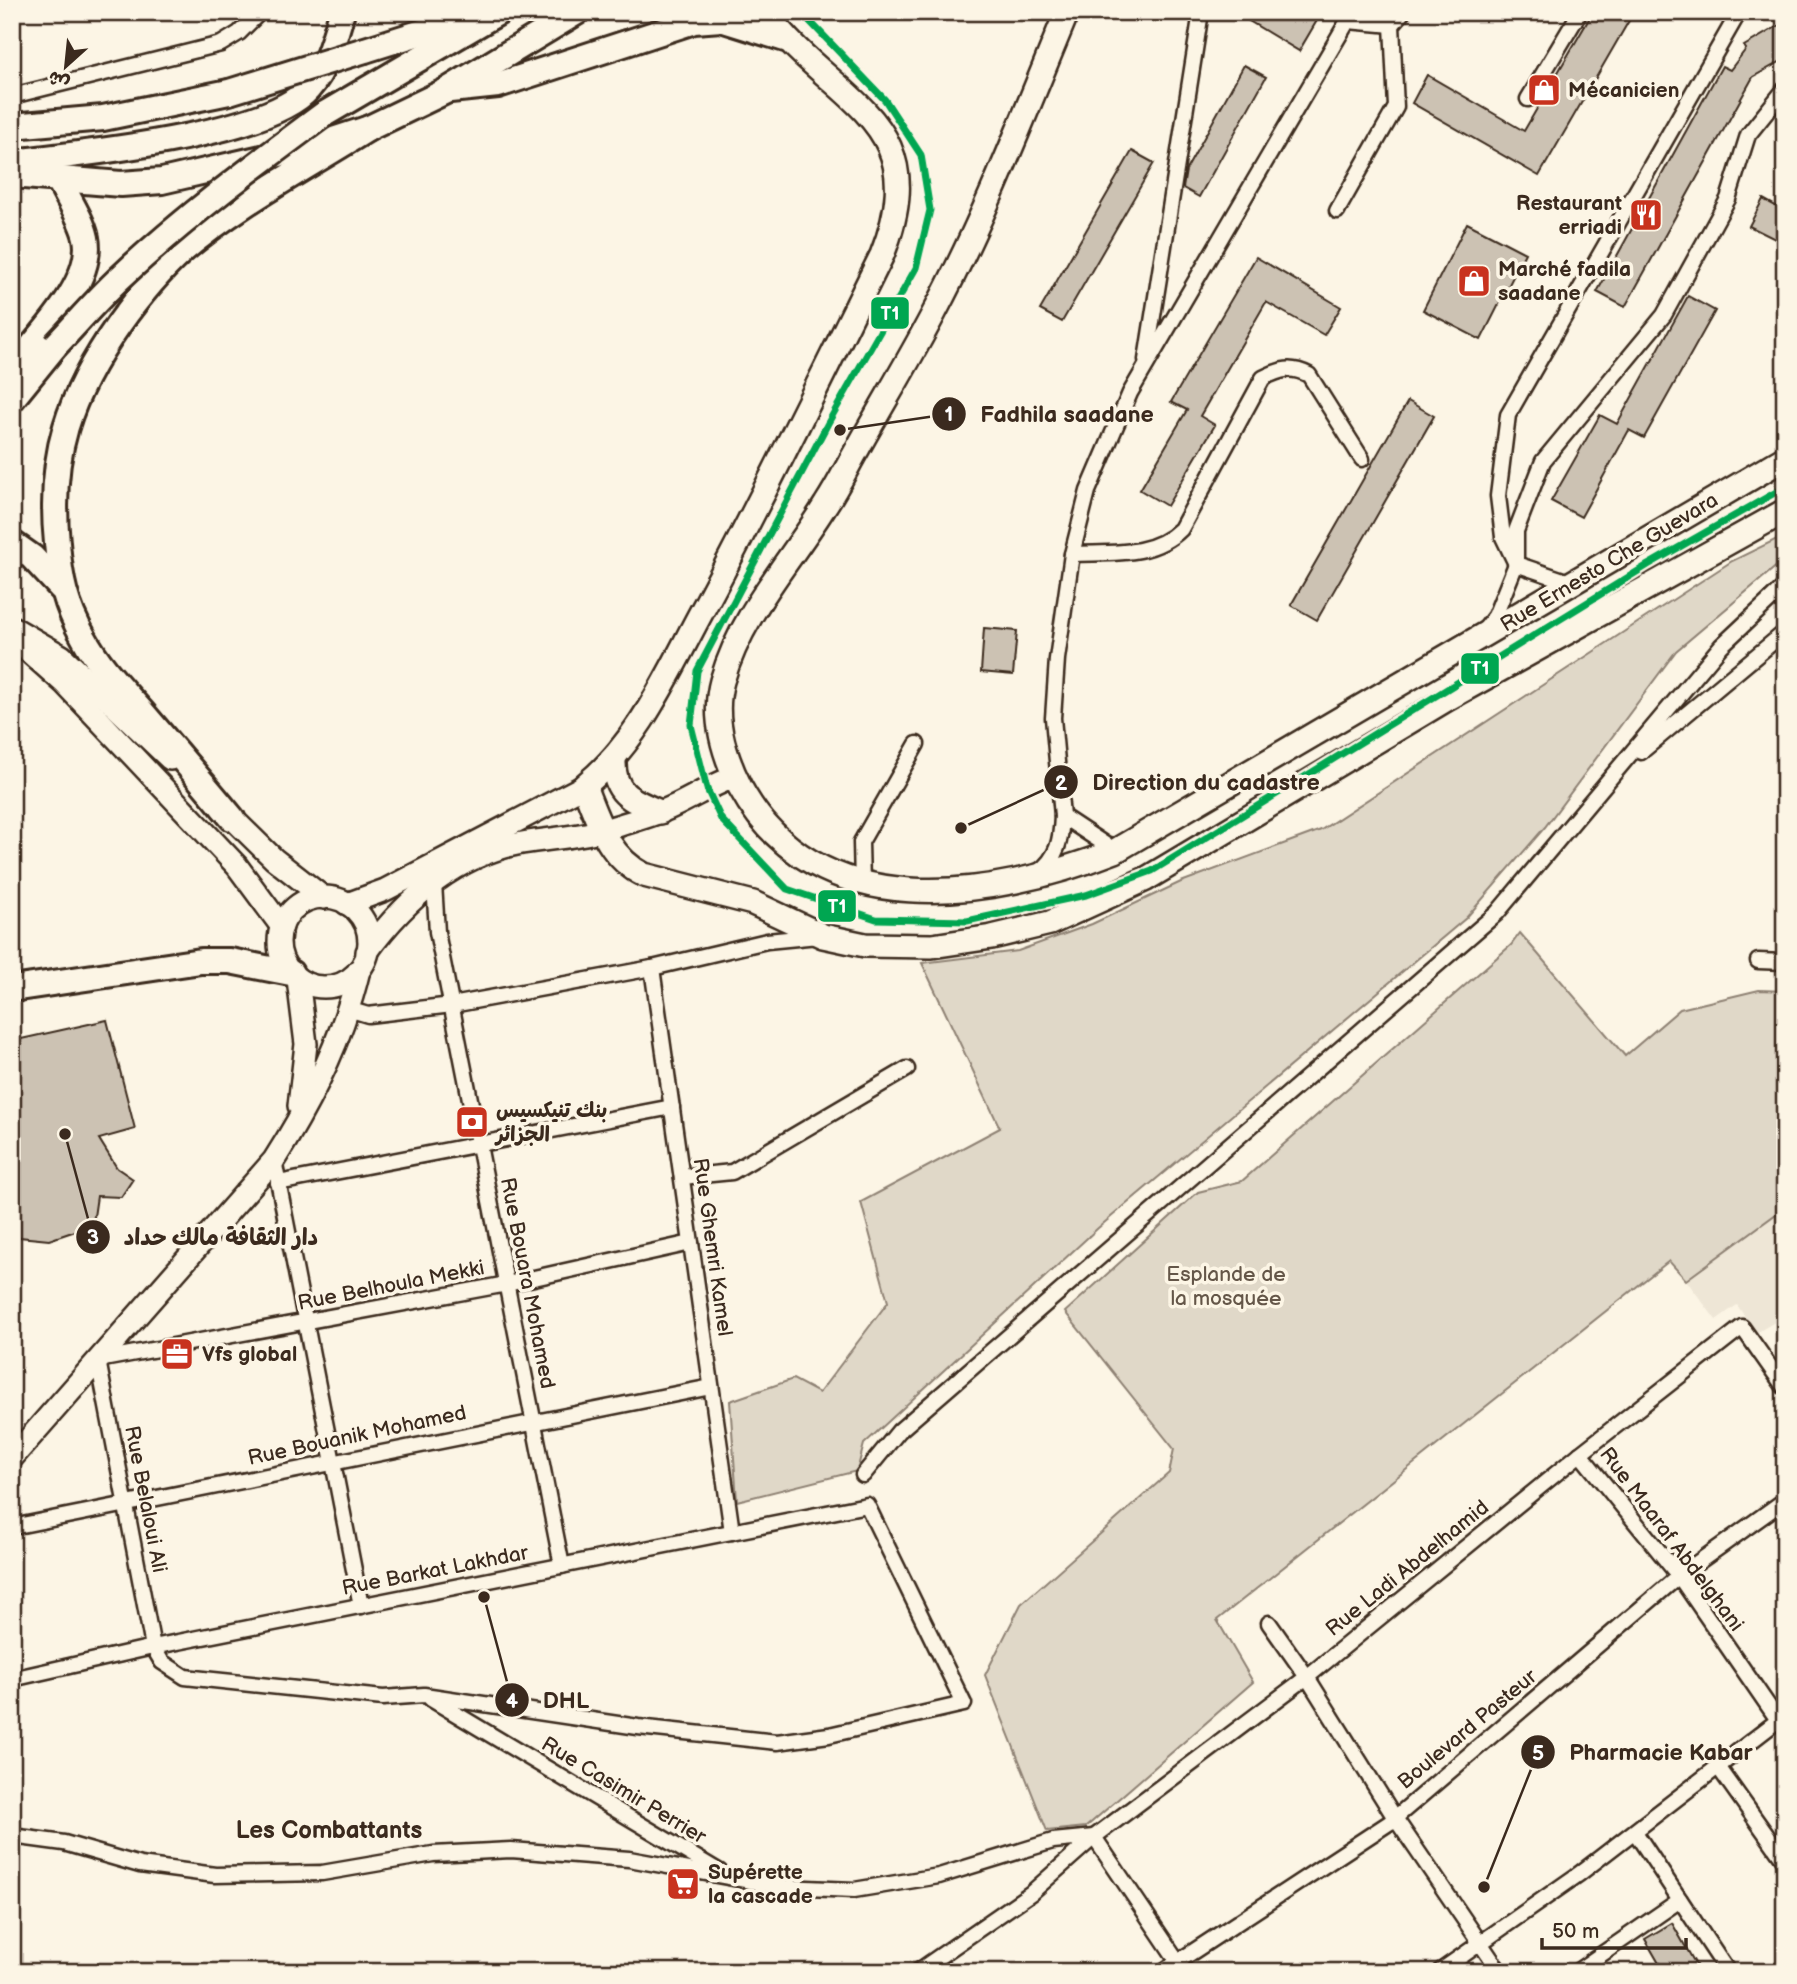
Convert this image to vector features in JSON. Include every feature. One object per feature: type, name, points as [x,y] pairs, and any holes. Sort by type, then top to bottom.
[{"type":"highway","points":[[12,162],[117,149],[250,122],[283,109],[306,91],[320,73],[342,12]]},
{"type":"highway","points":[[12,126],[103,118],[229,92],[483,12]]},
{"type":"highway","points":[[12,399],[55,346],[121,277],[224,188],[323,115],[499,12]]},
{"type":"highway","points":[[61,588],[54,514],[55,472],[69,411],[91,364],[138,298],[181,252],[233,214],[367,129],[446,91],[577,12]]},
{"type":"highway","points":[[446,91],[498,85],[694,21],[721,19],[785,39]]},
{"type":"highway","points":[[12,175],[121,184],[162,181],[318,145],[367,129]]},
{"type":"highway","points":[[12,370],[80,280],[88,257],[86,236],[58,180]]},
{"type":"highway","points":[[12,543],[32,557],[61,588],[96,659],[232,818]]},
{"type":"highway","points":[[12,989],[201,961],[230,961],[295,976]]},
{"type":"main road","points":[[347,904],[385,890],[584,786],[614,760],[658,692],[739,542],[893,227],[897,181],[895,158],[887,136],[874,120],[785,39],[765,12]]},
{"type":"main road","name":"Rue Ernesto Che Guevara","points":[[1067,12],[1003,163],[935,312],[826,505],[778,570],[732,653],[721,684],[718,718],[722,741],[735,777],[755,814],[776,835],[810,860],[838,876],[862,884],[887,890],[939,891],[1033,877],[1115,850],[1785,458]]},
{"type":"main road","name":"Rue Ernesto Che Guevara","points":[[584,786],[601,831],[616,854],[644,875],[753,903],[823,936],[864,945],[932,946],[992,937],[1050,923],[1117,894],[1447,699],[1785,511]]},
{"type":"main road","points":[[12,627],[62,656],[274,859],[324,898],[347,904],[359,914],[367,927],[363,961],[329,1058],[296,1125],[274,1160],[12,1458]]},
{"type":"main road","points":[[12,636],[65,684],[237,866],[282,927]]},
{"type":"main road","points":[[614,760],[614,778],[623,793],[660,812]]},
{"type":"main road","points":[[295,976],[324,987],[337,985],[363,961],[403,907],[434,883],[486,853],[521,843],[601,831],[660,812],[719,782],[735,777]]},
{"type":"main road","points":[[296,1125],[306,1044],[295,976],[281,954],[282,927],[291,911],[303,902],[324,898]]},
{"type":"street","points":[[12,96],[221,44],[239,33],[260,12]]},
{"type":"street","points":[[1144,369],[1201,12]]},
{"type":"street","points":[[1337,211],[1396,107],[1392,25],[1404,12]]},
{"type":"street","points":[[1528,99],[1580,12]]},
{"type":"street","points":[[1572,583],[1516,564],[1503,537],[1498,496],[1508,415],[1739,12]]},
{"type":"street","points":[[1033,877],[1048,865],[1059,846],[1062,816],[1053,718],[1062,611],[1072,554],[1088,491],[1106,445],[1144,369],[1350,17],[1392,25]]},
{"type":"street","points":[[1477,640],[1495,616],[1516,564],[1516,531],[1543,461],[1664,315],[1728,199],[1748,135],[1785,89]]},
{"type":"street","points":[[1072,554],[1143,550],[1169,541],[1181,529],[1263,378],[1278,371],[1294,368],[1309,375],[1362,459]]},
{"type":"street","points":[[863,1475],[899,1431],[1497,913],[1721,646],[1785,586]]},
{"type":"street","points":[[1613,775],[1785,632]]},
{"type":"street","points":[[862,884],[860,842],[917,744]]},
{"type":"street","points":[[1062,816],[1115,850]]},
{"type":"street","name":"Rue Bouara Mohamed","points":[[434,883],[437,932],[562,1566]]},
{"type":"street","points":[[348,1009],[368,1015],[452,1005],[652,968],[767,941],[823,936]]},
{"type":"street","points":[[1758,961],[1785,962]]},
{"type":"street","name":"Rue Ghemri Kamel","points":[[652,968],[732,1532]]},
{"type":"street","points":[[682,1177],[732,1172],[907,1069]]},
{"type":"street","points":[[278,1184],[672,1107]]},
{"type":"street","points":[[274,1160],[362,1605]]},
{"type":"street","name":"Rue Belhoula Mekki","points":[[98,1360],[507,1284],[691,1243]]},
{"type":"street","name":"Rue Ladi Abdelhamid","points":[[917,1972],[1031,1893],[1094,1837],[1307,1677],[1580,1454],[1742,1327],[1785,1388]]},
{"type":"street","name":"Rue Belaloui Ali","points":[[98,1360],[153,1647]]},
{"type":"street","name":"Rue Bouanik Mohamed","points":[[12,1527],[534,1420],[711,1387]]},
{"type":"street","name":"Rue Maaraf Abdelghani","points":[[1580,1454],[1679,1576],[1782,1717]]},
{"type":"street","name":"Boulevard Pasteur","points":[[1162,1972],[1181,1966],[1395,1818],[1679,1576],[1785,1500]]},
{"type":"street","name":"Rue Barkat Lakhdar","points":[[12,1679],[153,1647],[867,1505],[964,1704],[829,1735],[777,1742],[638,1727],[424,1695]]},
{"type":"street","points":[[1269,1623],[1307,1677],[1395,1818],[1500,1972]]},
{"type":"street","points":[[153,1647],[162,1662],[185,1676],[383,1698],[424,1695]]},
{"type":"street","name":"Rue Casimir Perrier","points":[[424,1695],[730,1878]]},
{"type":"street","points":[[1439,1972],[1634,1832],[1782,1717]]},
{"type":"street","points":[[1719,1768],[1785,1861]]},
{"type":"street","points":[[1634,1832],[1728,1972]]},
{"type":"street","points":[[12,1836],[64,1843],[140,1865],[215,1875],[321,1873],[433,1854],[512,1850],[616,1857],[730,1878],[810,1889],[897,1885],[939,1876],[1041,1844],[1094,1837],[1181,1966]]},
{"type":"street","points":[[1576,1972],[1680,1900]]},
{"type":"shaded area","points":[[1785,1200],[1785,1316],[1756,1333],[1737,1305],[1716,1320],[1686,1280],[1780,1211]]},
{"type":"green space","points":[[1785,535],[1785,559],[1676,651],[1545,827],[1466,918],[1098,1228],[864,1444],[857,1471],[737,1501],[730,1401],[793,1379],[819,1393],[888,1302],[861,1202],[1000,1128],[922,963],[1018,951],[1092,924],[1181,882],[1321,830],[1732,561]]},
{"type":"green space","name":"Esplande de la mosquée","points":[[1520,933],[1625,1056],[1680,1009],[1759,990],[1785,991],[1785,1200],[1780,1211],[1686,1280],[1669,1261],[1217,1620],[1253,1682],[1086,1827],[1047,1831],[985,1675],[1021,1604],[1169,1473],[1174,1449],[1065,1312],[1198,1192],[1242,1181],[1511,945]]},
{"type":"building","points":[[1234,12],[1280,12],[1291,19],[1294,12],[1322,12],[1299,51]]},
{"type":"building","points":[[1593,12],[1634,12],[1539,176],[1412,103],[1427,75],[1524,131]]},
{"type":"building","points":[[1785,22],[1785,59],[1753,77],[1625,307],[1597,292],[1722,66],[1730,70],[1746,49],[1744,46]]},
{"type":"building","points":[[1244,65],[1266,77],[1199,197],[1183,188],[1186,170]]},
{"type":"building","points":[[1132,151],[1154,163],[1062,322],[1040,310]]},
{"type":"building","points":[[1763,199],[1785,211],[1785,244],[1749,226]]},
{"type":"building","name":"Marché fadila saadane","points":[[1467,223],[1525,253],[1481,340],[1423,310]]},
{"type":"building","points":[[1256,257],[1341,307],[1324,335],[1266,302],[1200,416],[1215,425],[1167,506],[1140,490],[1187,410],[1171,402]]},
{"type":"building","points":[[1688,296],[1715,311],[1644,438],[1629,430],[1581,517],[1551,501],[1600,415],[1617,424]]},
{"type":"building","points":[[1408,401],[1434,416],[1317,620],[1291,605]]},
{"type":"building","points":[[984,628],[1017,631],[1013,675],[981,672]]},
{"type":"building","points":[[107,1020],[135,1129],[99,1139],[117,1168],[133,1179],[121,1197],[97,1196],[94,1217],[81,1229],[49,1240],[19,1237],[12,1233],[12,1041]]},
{"type":"building","points":[[1672,1923],[1700,1972],[1664,1972],[1645,1939]]},
{"type":"transit line","name":"T1","points":[[801,12],[885,100],[921,155],[930,210],[916,268],[828,423],[697,671],[691,725],[707,789],[721,819],[787,889],[876,919],[967,921],[1086,895],[1152,871],[1648,565],[1785,487]]},
{"type":"place","name":"Mécanicien","points":[[1544,90]]},
{"type":"place","name":"Restaurant erriadi","points":[[1646,215]]},
{"type":"place","name":"Marché fadila saadane","points":[[1474,281]]},
{"type":"place","name":"Fadhila saadane","points":[[840,430]]},
{"type":"place","name":"Direction du cadastre","points":[[961,828]]},
{"type":"place","name":"بنك تنيكسيس الجزائر","points":[[472,1122]]},
{"type":"place","name":"دار الثقافة مالك حداد","points":[[65,1134]]},
{"type":"place","name":"Vfs global","points":[[177,1354]]},
{"type":"place","name":"DHL","points":[[484,1597]]},
{"type":"place","name":"Supérette la cascade","points":[[683,1884]]},
{"type":"place","name":"Pharmacie Kabar","points":[[1484,1887]]},
{"type":"district","name":"Les Combattants","points":[[329,1830]]}]
